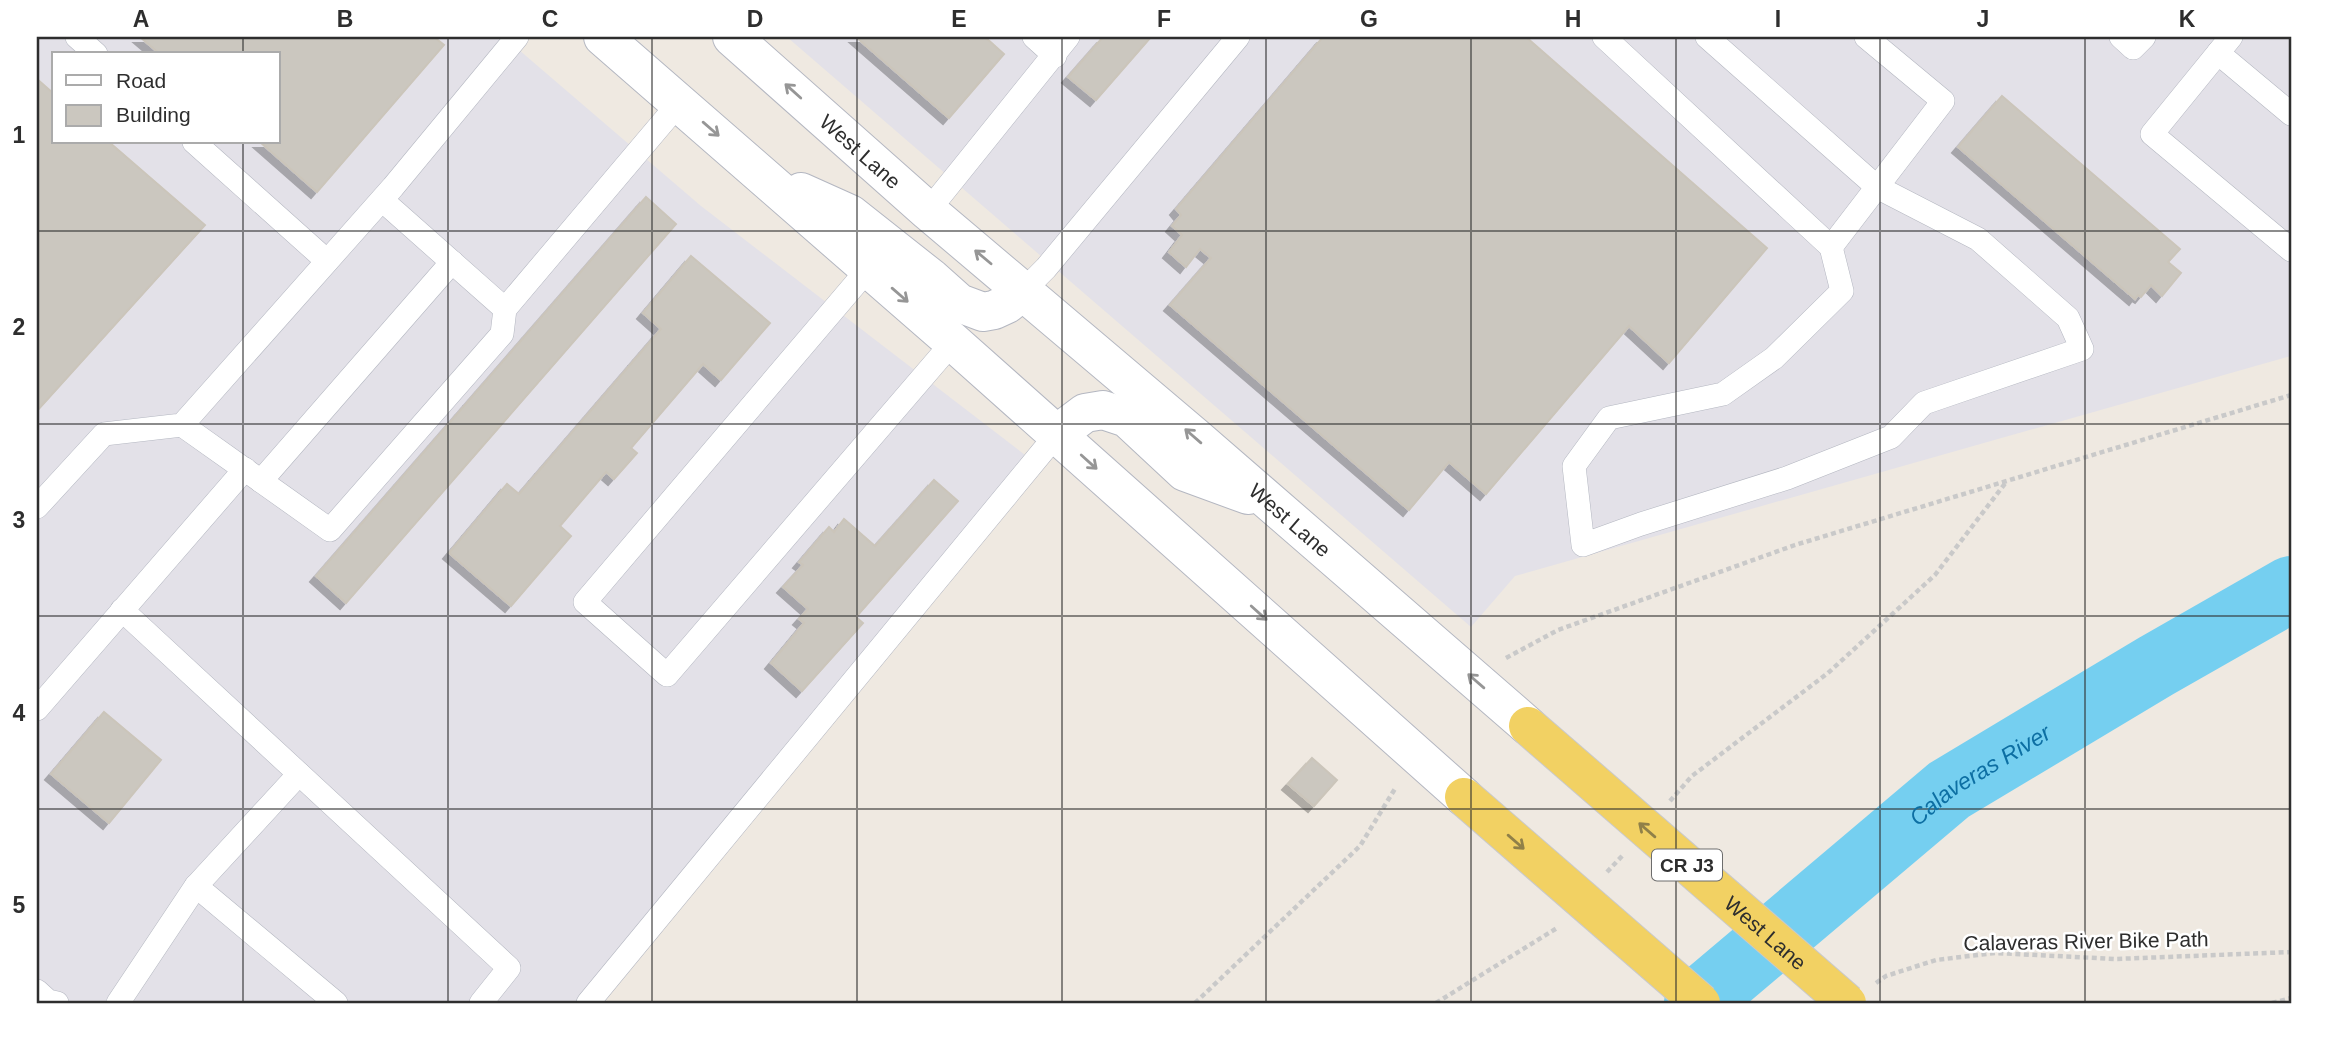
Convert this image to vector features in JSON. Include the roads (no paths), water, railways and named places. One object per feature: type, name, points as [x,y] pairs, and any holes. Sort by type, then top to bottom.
[{"type":"main road","points":[[603,37],[869,268],[1464,797],[1701,1003]]},
{"type":"main road","name":"West Lane","points":[[732,37],[928,211],[1528,726],[1861,994]]},
{"type":"main road","points":[[761,173],[850,214],[959,303],[983,312],[1007,304],[1023,292]]},
{"type":"main road","points":[[1056,434],[1085,413],[1103,410],[1127,418],[1185,472],[1273,505]]},
{"type":"lane","points":[[76,37],[94,52]]},
{"type":"lane","points":[[183,425],[382,200],[517,37]]},
{"type":"lane","points":[[928,211],[1062,46],[1034,37]]},
{"type":"lane","points":[[1023,292],[1046,268],[1238,37]]},
{"type":"lane","points":[[1604,37],[1831,247],[1842,291],[1774,358],[1723,394],[1609,418],[1574,466],[1583,545],[1787,478],[1891,437],[1924,403],[2082,349],[2068,318],[1978,239],[1877,187],[1707,37]]},
{"type":"lane","points":[[1831,247],[1943,101],[1866,37]]},
{"type":"lane","points":[[2121,37],[2133,48],[2144,37]]},
{"type":"lane","points":[[2291,114],[2225,45],[2152,134],[2291,250]]},
{"type":"lane","points":[[37,507],[104,434],[183,425],[330,530],[502,334],[505,309],[680,102]]},
{"type":"lane","points":[[196,144],[327,261]]},
{"type":"lane","points":[[382,200],[505,309]]},
{"type":"lane","points":[[37,709],[122,610],[253,475],[452,262]]},
{"type":"lane","points":[[869,268],[585,602],[667,675],[953,342]]},
{"type":"lane","points":[[588,1003],[1056,434]]},
{"type":"lane","points":[[122,610],[509,968],[481,1003]]},
{"type":"lane","points":[[118,1003],[196,886],[299,774]]},
{"type":"lane","points":[[196,886],[336,1003]]},
{"type":"lane","points":[[37,991],[48,1001],[57,1003]]},
{"type":"waterway","name":"Calaveras River","points":[[1697,1003],[1949,790],[2291,589]]}]
